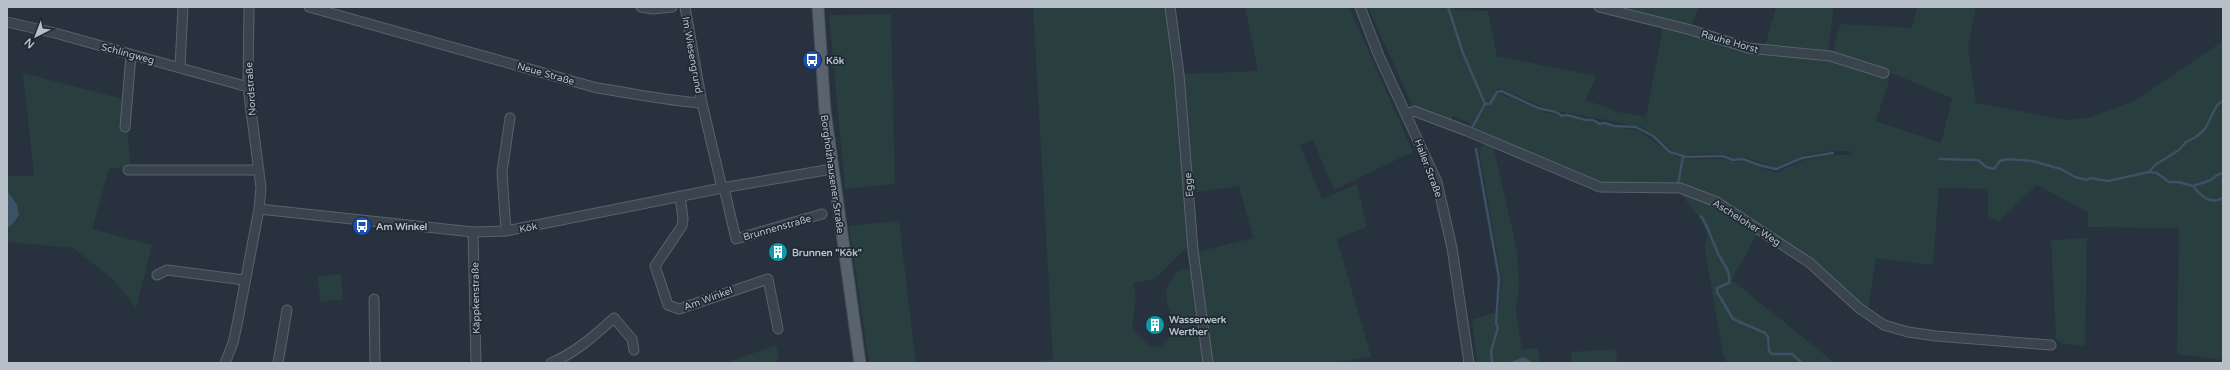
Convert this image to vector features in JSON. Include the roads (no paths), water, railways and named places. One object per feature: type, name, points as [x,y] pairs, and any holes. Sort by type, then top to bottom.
[{"type":"main road","name":"Borgholzhausener Straße","points":[[818,7],[825,111],[860,363]]},
{"type":"street","points":[[180,67],[183,7]]},
{"type":"street","name":"Nordstraße","points":[[225,363],[234,337],[244,280],[260,209],[259,170],[248,87],[249,7]]},
{"type":"street","name":"Neue Straße","points":[[309,7],[597,88],[642,94],[666,100],[702,103]]},
{"type":"street","name":"Im Wiesengrund","points":[[641,7],[653,9],[672,7]]},
{"type":"street","name":"Im Wiesengrund","points":[[685,7],[702,103]]},
{"type":"street","name":"Egge","points":[[1170,7],[1179,74],[1193,250],[1208,363]]},
{"type":"street","name":"Haller Straße","points":[[1360,7],[1379,56],[1437,182],[1446,214],[1469,363]]},
{"type":"street","name":"Rauhe Horst","points":[[1599,7],[1691,30],[1748,48],[1830,56],[1884,73]]},
{"type":"street","name":"Schlingweg","points":[[7,22],[54,33],[248,87]]},
{"type":"street","points":[[125,127],[131,55]]},
{"type":"street","points":[[702,103],[723,188]]},
{"type":"street","name":"Ascheloher Weg","points":[[1407,114],[1414,111],[1468,131],[1600,187],[1680,188],[1717,202],[1810,262],[1859,308],[1884,325],[1908,332],[1936,336],[2051,345]]},
{"type":"street","name":"Kök","points":[[506,231],[502,172],[510,118]]},
{"type":"street","name":"Kök","points":[[260,209],[473,232],[506,231],[680,196],[832,169]]},
{"type":"street","points":[[128,170],[259,170]]},
{"type":"street","name":"Brunnenstraße","points":[[723,188],[736,239],[822,214]]},
{"type":"street","name":"Am Winkel","points":[[680,196],[683,219],[682,226],[655,266],[668,305],[679,309],[768,279],[778,329]]},
{"type":"street","name":"Käppkenstraße","points":[[473,232],[476,363]]},
{"type":"street","points":[[156,275],[167,270],[244,280]]},
{"type":"street","points":[[374,299],[375,363]]},
{"type":"street","points":[[278,363],[287,310]]},
{"type":"street","points":[[550,363],[566,356],[583,345],[614,318],[632,339],[634,350]]},
{"type":"water","points":[[7,190],[17,205],[19,215],[12,225],[7,228]]},
{"type":"water","points":[[1523,357],[1534,363],[1508,363]]},
{"type":"waterway","points":[[1448,7],[1463,53],[1485,104],[1490,104],[1497,92],[1501,91],[1538,108],[1556,112],[1562,116],[1567,115],[1586,120],[1593,120],[1600,124],[1605,123],[1614,126],[1636,127],[1653,136],[1670,152],[1686,157],[1723,156],[1733,160],[1743,159],[1776,169],[1802,158],[1833,153]]},
{"type":"waterway","points":[[2149,172],[2155,165],[2179,150],[2186,142],[2196,137],[2205,129],[2217,105],[2223,101]]},
{"type":"waterway","points":[[1473,126],[1485,104]]},
{"type":"waterway","points":[[1476,149],[1499,278],[1496,324],[1498,328],[1491,351],[1492,363]]},
{"type":"waterway","points":[[1678,184],[1683,157]]},
{"type":"waterway","points":[[1940,159],[1978,160],[1986,167],[1994,169],[2000,161],[2008,159],[2032,161],[2061,169],[2075,177],[2087,180],[2090,178],[2108,181],[2149,172],[2157,173],[2169,182],[2178,182],[2193,186],[2211,180],[2217,175],[2223,173]]},
{"type":"waterway","points":[[2193,186],[2199,193],[2210,200],[2218,200],[2223,198]]},
{"type":"waterway","points":[[1701,216],[1729,274],[1729,283],[1717,288],[1717,292],[1733,319],[1765,333],[1768,337],[1769,351],[1772,354],[1792,354],[1802,363]]},
{"type":"place","name":"Kök","points":[[812,60]]},
{"type":"place","name":"Am Winkel","points":[[362,226]]},
{"type":"place","name":"Brunnen \"Kök\"","points":[[778,252]]},
{"type":"place","name":"Wasserwerk Werther","points":[[1155,325]]}]
